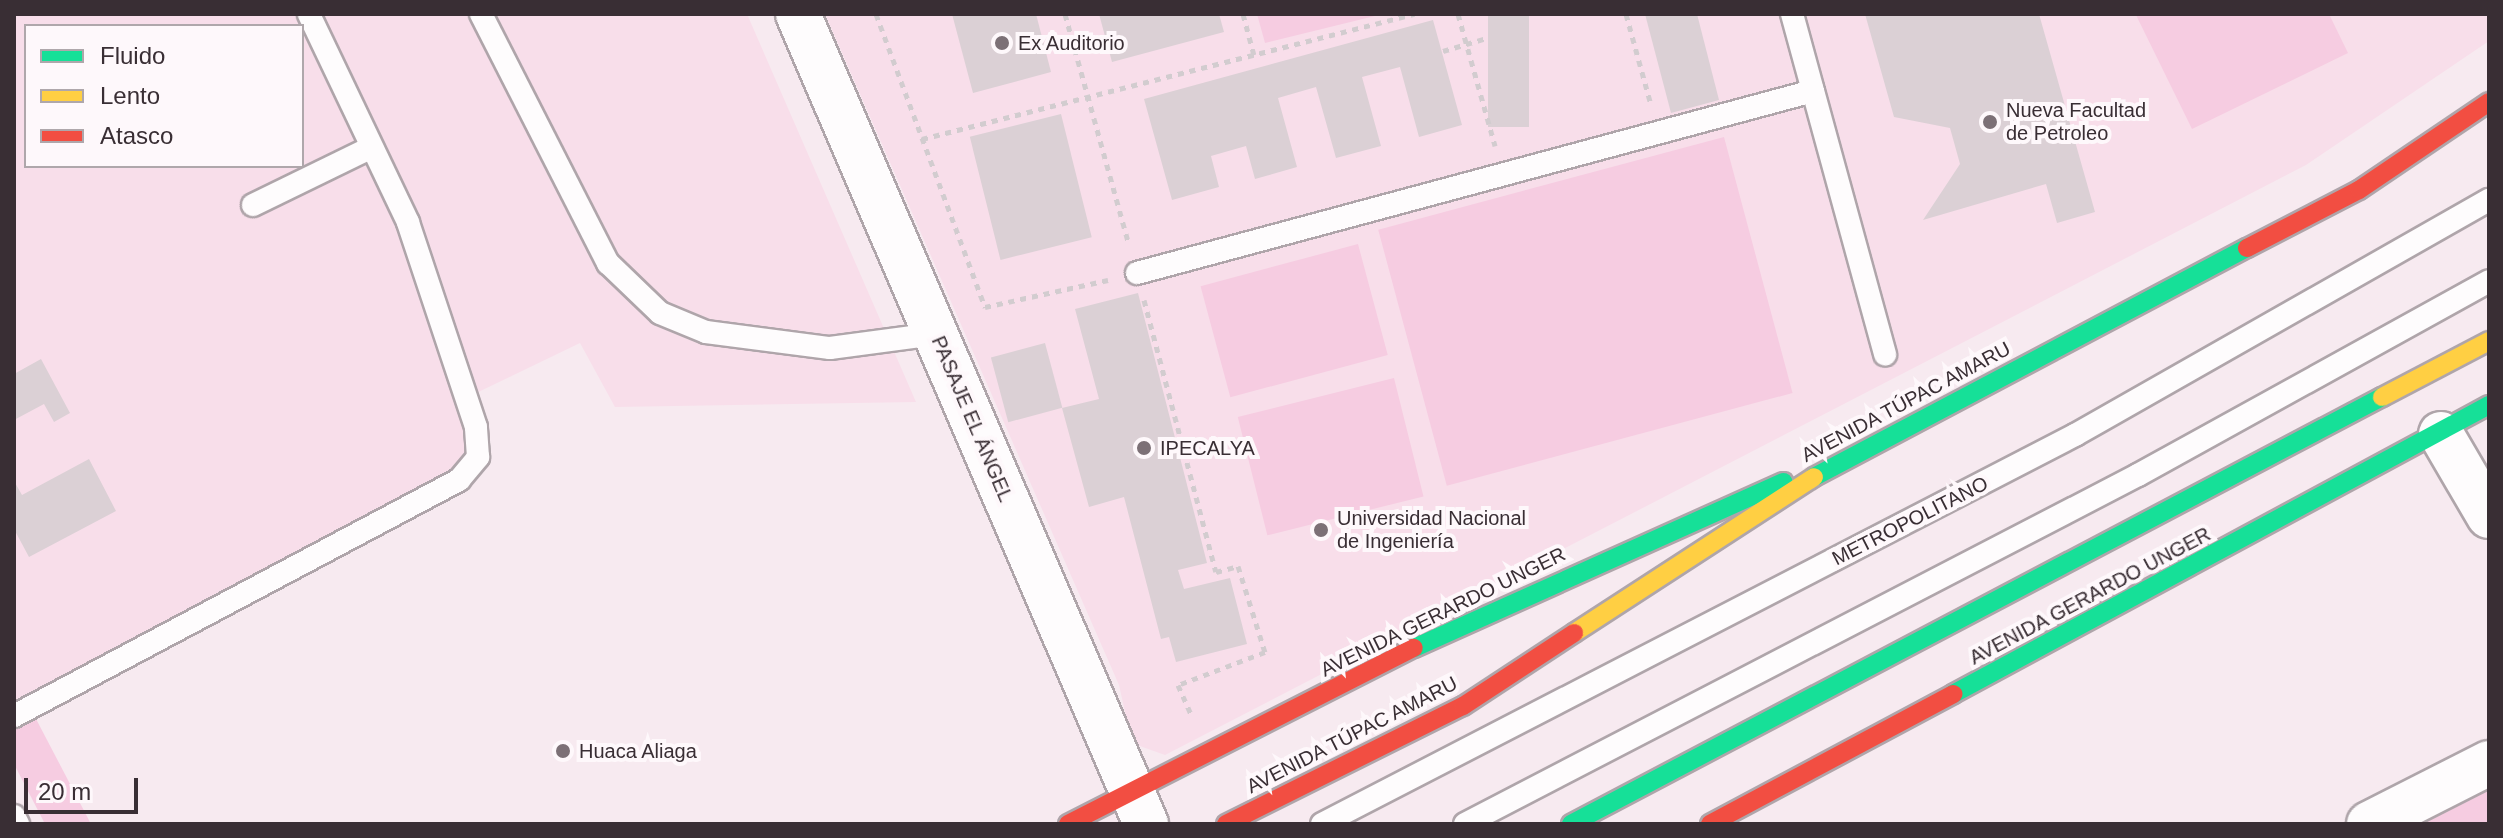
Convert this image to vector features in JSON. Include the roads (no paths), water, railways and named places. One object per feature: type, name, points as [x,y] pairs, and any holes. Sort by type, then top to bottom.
[{"type":"main road","name":"AVENIDA TÚPAC AMARU","points":[[1226,824],[1463,706],[1845,456],[2359,190],[2489,102]]},
{"type":"main road","points":[[1571,824],[2489,341]]},
{"type":"main road","name":"AVENIDA GERARDO UNGER","points":[[1710,824],[2441,434],[2489,405]]},
{"type":"main road","name":"AVENIDA GERARDO UNGER","points":[[1068,824],[1139,807],[1209,751],[1502,604],[1845,456]]},
{"type":"street","name":"PASAJE EL ÁNGEL","points":[[798,14],[1139,807]]},
{"type":"street","points":[[2441,434],[2489,516]]},
{"type":"street","points":[[2369,824],[2489,763]]},
{"type":"lane","points":[[14,716],[459,480],[474,464],[476,427],[408,222],[309,14]]},
{"type":"lane","points":[[481,14],[608,263],[660,313],[706,332],[830,348],[935,334]]},
{"type":"lane","points":[[1792,14],[1885,355]]},
{"type":"lane","points":[[1137,273],[1813,91]]},
{"type":"lane","points":[[253,205],[372,147]]},
{"type":"lane","name":"METROPOLITANO","points":[[1322,824],[2075,435],[2489,200]]},
{"type":"lane","points":[[1465,824],[2138,475],[2489,281]]},
{"type":"lane","points":[[14,816],[18,824]]},
{"type":"place","name":"Ex Auditorio","points":[[1002,43]]},
{"type":"place","name":"Nueva Facultad de Petroleo","points":[[1990,122]]},
{"type":"place","name":"IPECALYA","points":[[1144,448]]},
{"type":"place","name":"Universidad Nacional de Ingeniería","points":[[1321,530]]},
{"type":"place","name":"Huaca Aliaga","points":[[563,751]]}]
